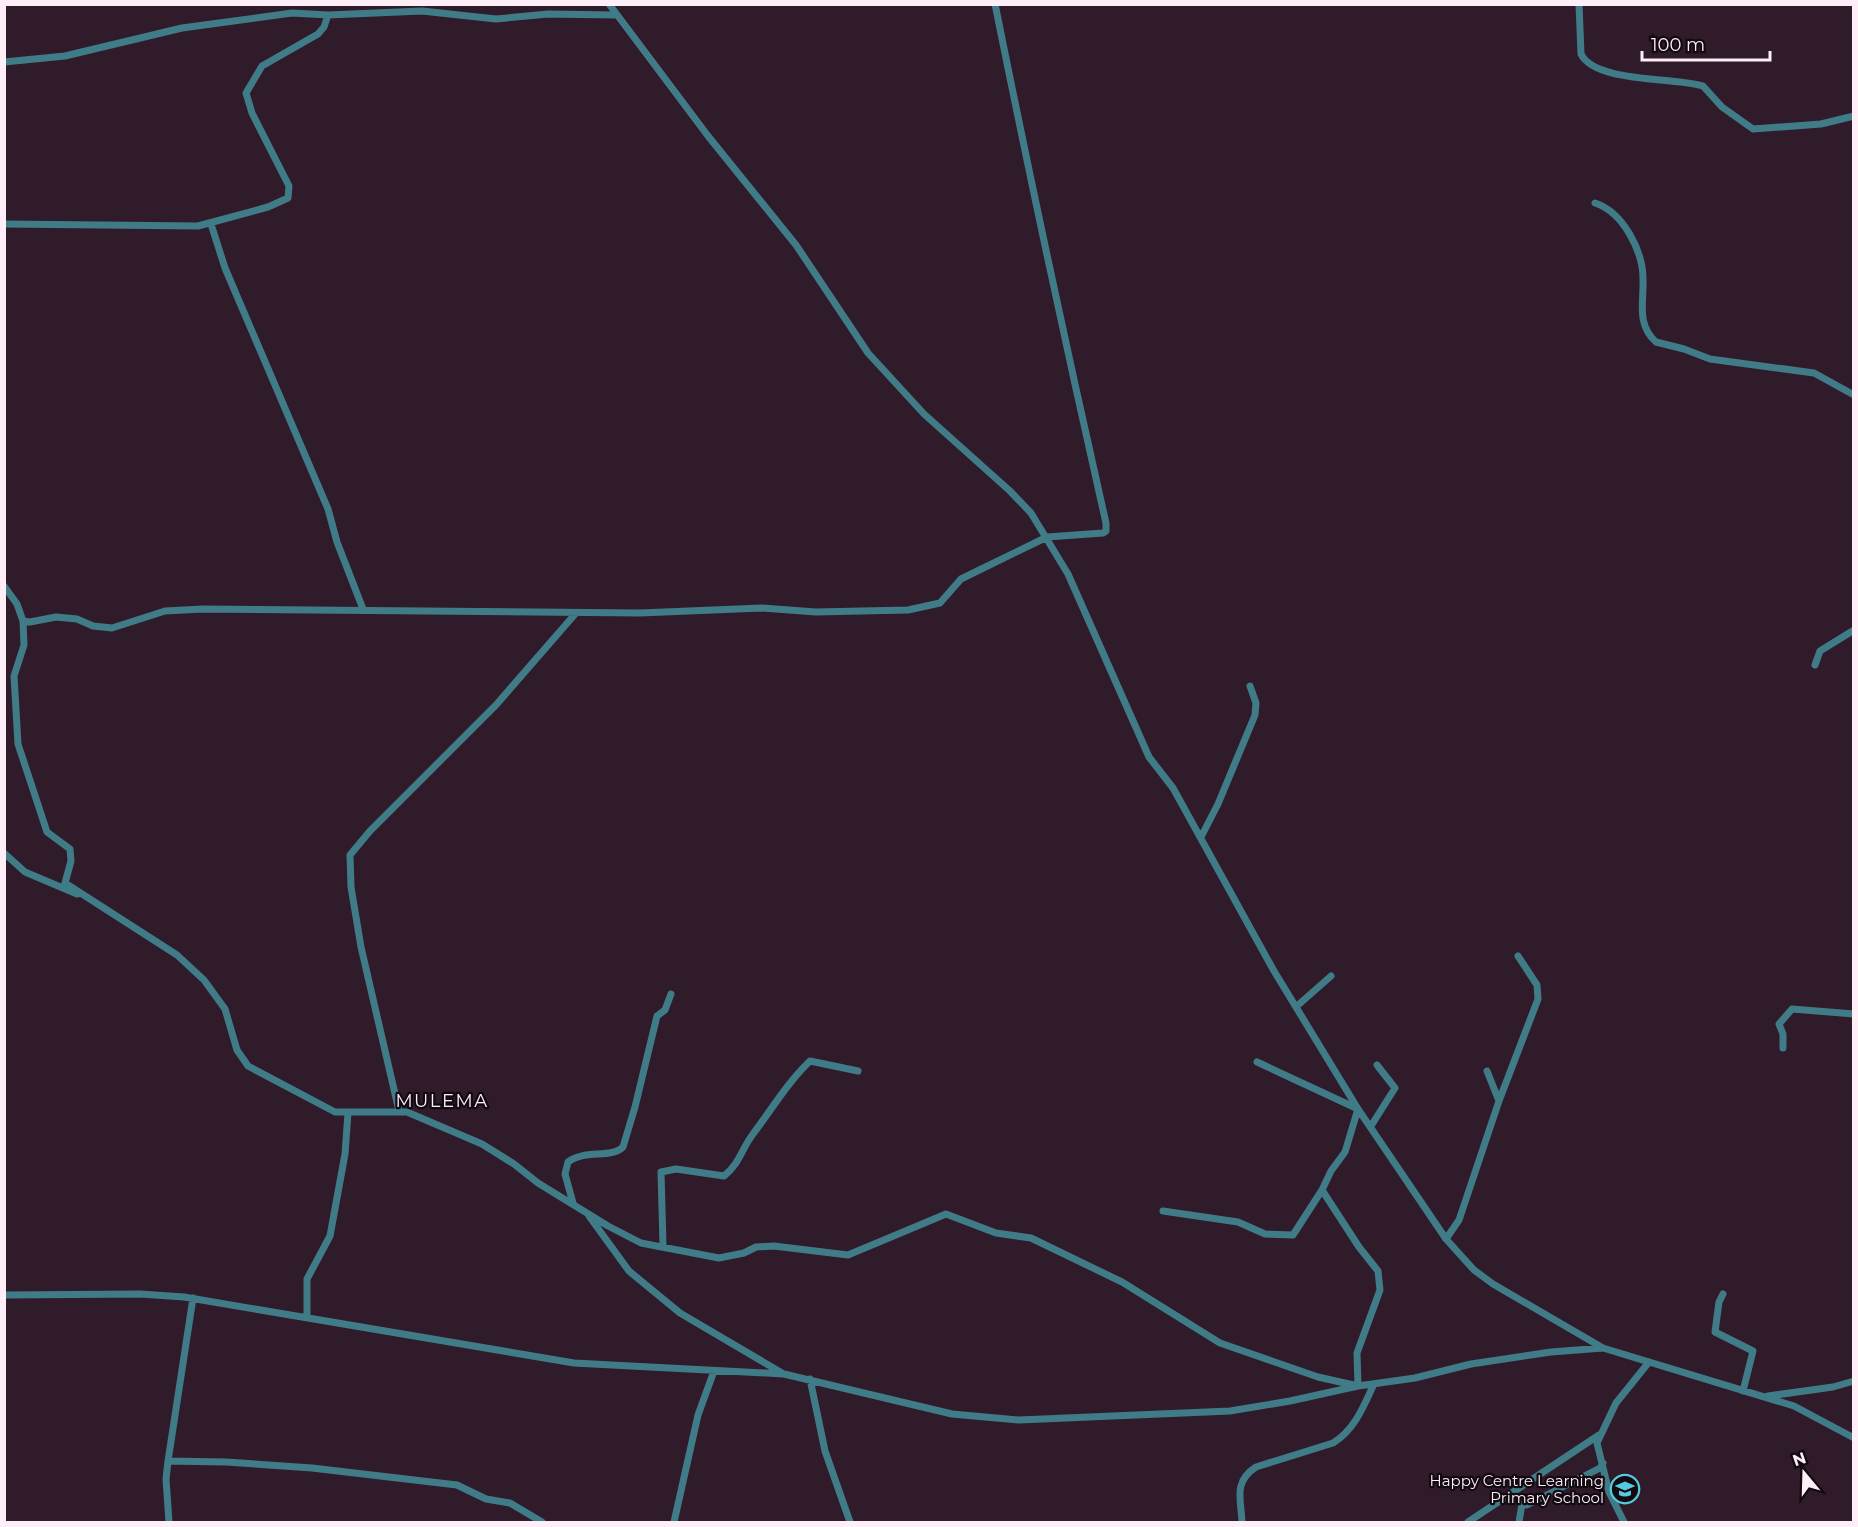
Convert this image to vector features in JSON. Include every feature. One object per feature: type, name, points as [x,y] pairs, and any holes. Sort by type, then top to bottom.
[{"type":"street","points":[[609,4],[796,245],[868,353],[924,414],[1010,491],[1031,513],[1047,537],[1085,609],[1141,742],[1173,788],[1296,1006],[1358,1108],[1446,1239],[1474,1270],[1493,1284],[1603,1348],[1794,1406],[1854,1438]]},
{"type":"street","points":[[23,621],[30,622],[56,617],[77,619],[93,626],[112,628],[165,611],[363,609],[576,613],[762,609],[816,612],[928,607],[946,599],[961,579],[1047,537],[1098,536],[1106,531],[995,4]]},
{"type":"street","points":[[1579,4],[1581,54],[1592,66],[1640,79],[1703,86],[1722,107],[1753,129],[1821,124],[1854,116]]},
{"type":"street","points":[[4,62],[65,56],[207,23],[292,13],[328,15],[422,11],[481,19],[548,14],[616,15]]},
{"type":"street","points":[[4,224],[181,227],[211,224],[288,198],[289,186],[252,113],[246,93],[262,66],[318,34],[324,27],[328,15]]},
{"type":"street","points":[[1595,203],[1613,213],[1633,241],[1643,279],[1643,320],[1656,342],[1684,349],[1710,360],[1814,373],[1854,395]]},
{"type":"street","points":[[211,224],[225,268],[323,495],[363,609]]},
{"type":"street","points":[[4,586],[16,604],[23,621],[24,645],[14,676],[15,724],[18,744],[47,832],[70,849],[71,861],[65,883],[177,955],[204,980],[225,1009],[237,1050],[248,1066],[326,1108],[348,1113],[399,1111],[492,1150],[538,1183],[640,1243],[663,1245],[719,1258],[744,1253],[756,1247],[774,1246],[848,1255],[946,1214],[996,1233],[1031,1238],[1122,1282],[1220,1343],[1318,1377],[1358,1386]]},
{"type":"street","points":[[399,1111],[361,947],[351,887],[350,855],[370,831],[496,705],[576,613]]},
{"type":"street","points":[[1815,665],[1820,651],[1854,630]]},
{"type":"street","points":[[1201,837],[1218,804],[1255,715],[1256,704],[1250,686]]},
{"type":"street","points":[[4,853],[25,872],[86,897]]},
{"type":"street","points":[[1446,1239],[1459,1220],[1499,1101],[1538,999],[1537,985],[1518,956]]},
{"type":"street","points":[[1296,1006],[1330,975]]},
{"type":"street","points":[[573,1203],[565,1174],[568,1162],[578,1155],[614,1152],[622,1147],[635,1107],[657,1016],[665,1010],[671,994]]},
{"type":"street","points":[[1783,1048],[1783,1034],[1779,1024],[1792,1009],[1854,1014]]},
{"type":"street","points":[[663,1245],[661,1172],[676,1169],[724,1176],[736,1165],[745,1146],[763,1124],[779,1094],[810,1060],[858,1071]]},
{"type":"street","points":[[1257,1062],[1358,1108]]},
{"type":"street","points":[[1371,1126],[1395,1088],[1377,1065]]},
{"type":"street","points":[[1487,1071],[1499,1101]]},
{"type":"street","points":[[1163,1211],[1238,1222],[1265,1234],[1293,1235],[1345,1152],[1358,1108]]},
{"type":"street","points":[[307,1317],[307,1279],[330,1236],[345,1154],[348,1113]]},
{"type":"street","points":[[1322,1190],[1359,1247],[1378,1271],[1380,1290],[1357,1353],[1358,1386]]},
{"type":"street","points":[[585,1210],[629,1270],[680,1313],[784,1374]]},
{"type":"street","points":[[4,1295],[140,1294],[193,1298],[563,1361],[784,1374],[940,1411],[1019,1420],[1230,1411],[1358,1386],[1373,1386],[1470,1364],[1551,1352],[1603,1348]]},
{"type":"street","points":[[1723,1294],[1719,1302],[1715,1332],[1753,1351],[1743,1391]]},
{"type":"street","points":[[169,1522],[166,1479],[193,1298]]},
{"type":"street","points":[[1624,1522],[1609,1492],[1597,1446],[1599,1435],[1629,1385],[1649,1362]]},
{"type":"street","points":[[674,1522],[698,1414],[714,1371]]},
{"type":"street","points":[[810,1379],[825,1451],[850,1522]]},
{"type":"street","points":[[1765,1396],[1833,1387],[1854,1381]]},
{"type":"street","points":[[1242,1522],[1240,1481],[1246,1473],[1256,1467],[1333,1443],[1343,1437],[1360,1414],[1373,1386]]},
{"type":"street","points":[[1468,1522],[1599,1435]]},
{"type":"street","points":[[168,1461],[226,1462],[312,1468],[457,1485],[486,1499],[510,1503],[542,1522]]},
{"type":"street","points":[[1519,1522],[1522,1504],[1538,1500],[1600,1468],[1603,1463]]},
{"type":"place","name":"Happy Centre Learning Primary School","points":[[1625,1489]]},
{"type":"district","name":"MULEMA","points":[[442,1101]]}]
